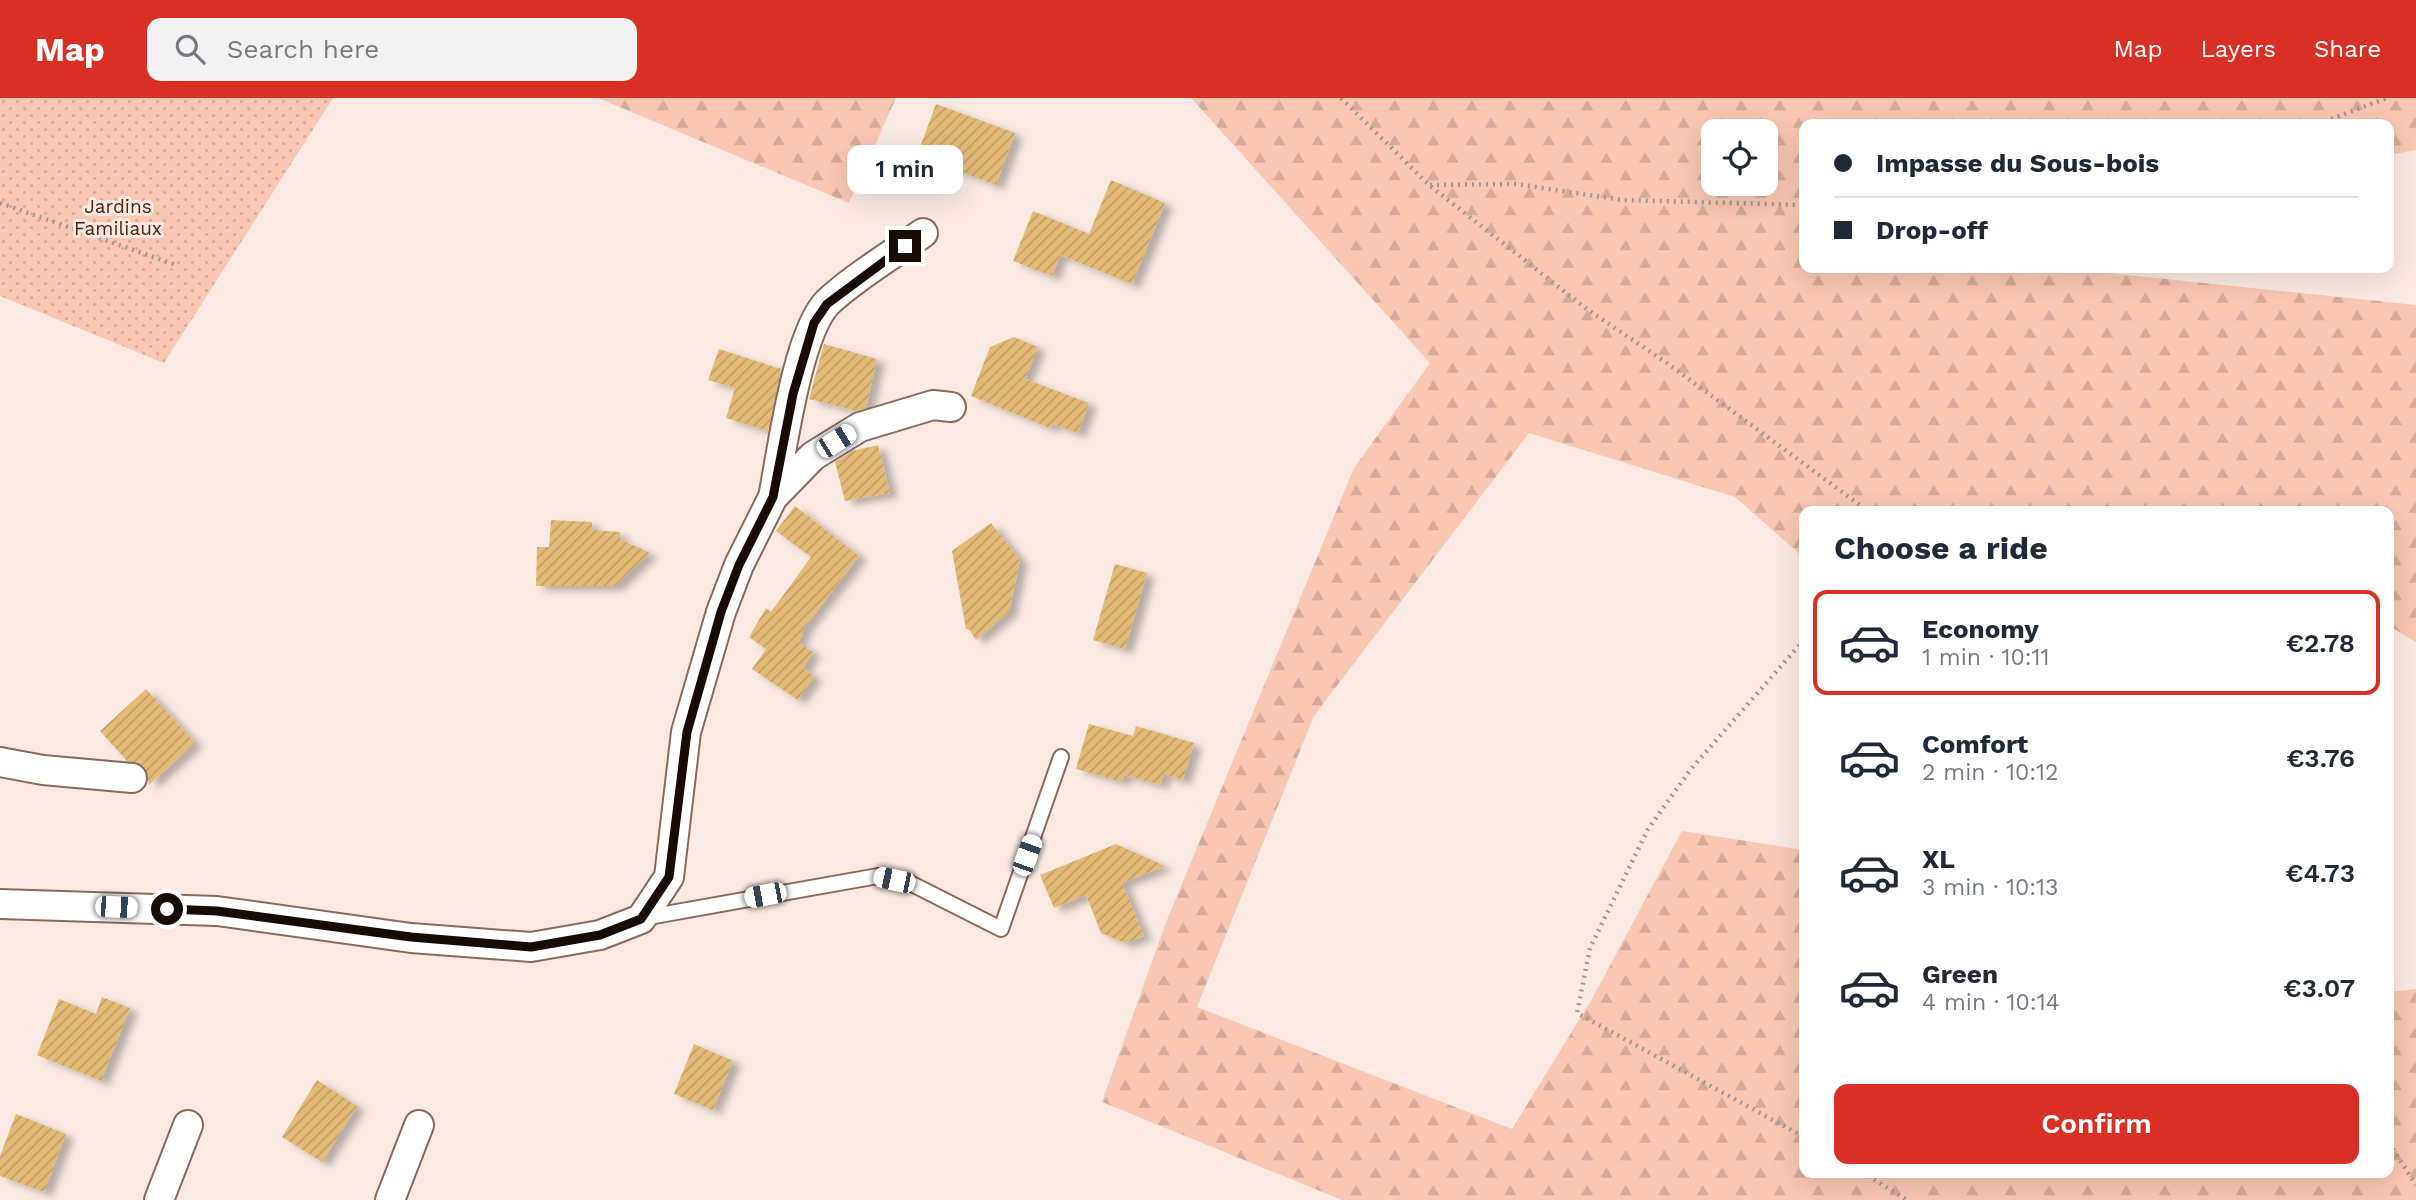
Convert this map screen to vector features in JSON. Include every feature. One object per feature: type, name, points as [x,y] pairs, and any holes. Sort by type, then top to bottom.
[{"type":"street","points":[[0,904],[217,911],[411,937],[531,947],[600,935],[641,919],[669,877],[687,732],[721,612],[739,565],[773,497],[793,394],[814,323],[827,304],[923,233]]},
{"type":"street","points":[[773,497],[813,456],[860,427],[933,405],[951,407]]},
{"type":"street","points":[[0,762],[43,770],[132,778]]},
{"type":"street","points":[[159,1200],[188,1125]]},
{"type":"street","points":[[390,1200],[419,1125]]},
{"type":"lane","points":[[641,919],[878,876],[910,883],[1001,929],[1061,757]]},
{"type":"path","points":[[1341,98],[1429,185],[1588,310],[1667,363],[1855,506]]},
{"type":"path","points":[[2331,119],[2387,98]]},
{"type":"path","points":[[1429,185],[1516,184],[1622,200],[1799,205]]},
{"type":"path","points":[[0,203],[176,265]]},
{"type":"path","points":[[1799,646],[1691,769],[1648,829],[1590,948],[1577,1013],[1799,1134]]},
{"type":"path","points":[[2394,1151],[2416,1185]]},
{"type":"path","points":[[1872,1178],[1907,1200]]},
{"type":"green space","name":"Jardins Familiaux","points":[[0,98],[333,98],[164,363],[0,296]]},
{"type":"green space","points":[[598,98],[896,98],[849,203]]},
{"type":"green space","points":[[1191,98],[2416,98],[2416,150],[2394,154],[2394,119],[1799,119],[1799,273],[2109,273],[2416,305],[2416,642],[2394,629],[2394,506],[1799,506],[1799,554],[1735,497],[1529,433],[1314,716],[1197,1007],[1512,1129],[1592,999],[1682,831],[1799,849],[1799,1178],[2394,1178],[2394,991],[2416,989],[2416,1200],[1342,1200],[1102,1102],[1165,925],[1354,468],[1430,363]]},
{"type":"building","points":[[936,104],[1015,133],[996,185],[917,155]]},
{"type":"building","points":[[1111,180],[1165,203],[1132,284],[1060,255],[1052,276],[1013,261],[1033,211],[1089,234]]},
{"type":"building","points":[[1014,337],[1038,347],[1025,379],[1089,403],[1078,433],[1052,424],[1050,428],[971,396],[990,347]]},
{"type":"building","points":[[824,344],[877,359],[866,408],[857,411],[809,399]]},
{"type":"building","points":[[719,349],[781,369],[768,431],[726,418],[735,388],[708,380]]},
{"type":"building","points":[[878,445],[890,493],[845,501],[835,462],[852,451]]},
{"type":"building","points":[[795,506],[859,556],[801,632],[803,634],[798,642],[813,652],[803,668],[814,676],[798,700],[752,669],[766,649],[749,637],[766,608],[771,612],[811,557],[776,531]]},
{"type":"building","points":[[551,520],[592,522],[592,530],[620,532],[620,539],[650,553],[615,586],[536,586],[537,547],[549,547]]},
{"type":"building","points":[[991,523],[1020,560],[1009,612],[976,640],[970,630],[966,629],[952,551]]},
{"type":"building","points":[[1115,564],[1147,573],[1125,649],[1093,640]]},
{"type":"building","points":[[146,689],[195,743],[149,785],[147,772],[142,765],[127,761],[100,731]]},
{"type":"building","points":[[1089,724],[1133,736],[1136,726],[1194,743],[1183,780],[1163,774],[1161,785],[1124,775],[1122,782],[1076,769]]},
{"type":"building","points":[[1116,844],[1165,866],[1122,883],[1144,936],[1125,943],[1101,933],[1086,895],[1054,908],[1040,875]]},
{"type":"building","points":[[102,997],[130,1008],[101,1081],[37,1055],[59,999],[96,1014]]},
{"type":"building","points":[[694,1044],[733,1061],[713,1110],[674,1094]]},
{"type":"building","points":[[317,1080],[357,1106],[322,1162],[282,1137]]},
{"type":"building","points":[[16,1114],[66,1134],[44,1192],[0,1176],[0,1156]]},
{"type":"route","points":[[167,909],[217,911],[411,937],[531,947],[600,935],[641,919],[669,877],[687,732],[705,663],[739,565],[773,497],[793,394],[814,323],[827,304],[905,246]]}]
